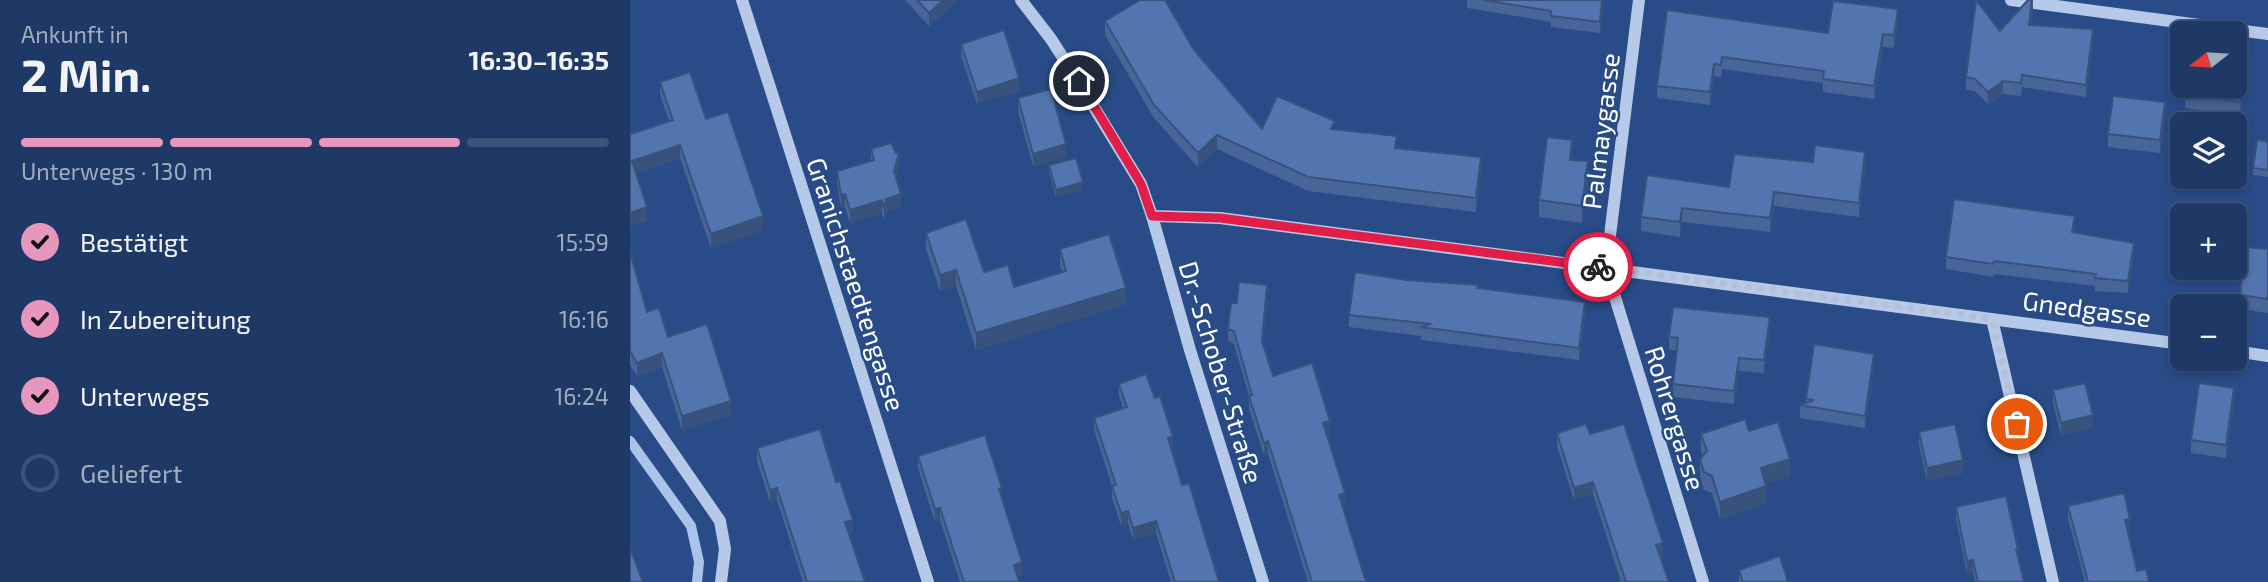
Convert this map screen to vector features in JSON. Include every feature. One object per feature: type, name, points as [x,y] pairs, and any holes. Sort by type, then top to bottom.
[{"type":"street","name":"Granichstaedtengasse","points":[[742,0],[928,582]]},
{"type":"street","name":"Dr.-Schober-Straße","points":[[1021,0],[1079,81],[1141,184],[1263,582]]},
{"type":"street","name":"Palmaygasse","points":[[1606,268],[1639,0]]},
{"type":"street","points":[[2011,0],[2268,34]]},
{"type":"street","name":"Gnedgasse","points":[[1152,216],[1220,218],[2170,342]]},
{"type":"street","name":"Rohrergasse","points":[[1606,268],[1703,582]]},
{"type":"street","points":[[1992,319],[2053,582]]},
{"type":"street","points":[[2247,353],[2268,356]]},
{"type":"street","points":[[630,391],[720,521],[725,549],[721,582]]},
{"type":"building","points":[[917,0],[943,0],[929,13]]},
{"type":"building","points":[[1140,0],[1165,0],[1194,50],[1262,129],[1277,96],[1335,121],[1331,129],[1397,136],[1395,148],[1481,157],[1476,198],[1308,177],[1217,135],[1198,153],[1154,105],[1105,21]]},
{"type":"building","points":[[1484,0],[1602,0],[1600,22],[1551,16],[1551,11]]},
{"type":"building","points":[[1976,0],[2000,31],[2028,0],[2032,0],[2029,25],[2093,29],[2086,85],[2022,75],[2021,83],[2003,81],[1988,92],[1975,79],[1966,77]]},
{"type":"building","points":[[1833,1],[1898,9],[1894,35],[1883,34],[1874,86],[1823,79],[1824,71],[1722,57],[1721,65],[1714,64],[1710,92],[1657,86],[1667,10],[1828,33]]},
{"type":"building","points":[[1004,30],[1019,78],[977,92],[961,44]]},
{"type":"building","points":[[690,72],[706,119],[728,112],[763,216],[711,234],[680,145],[632,161],[647,207],[630,213],[630,134],[673,120],[660,82]]},
{"type":"building","points":[[1051,89],[1066,144],[1033,154],[1018,98]]},
{"type":"building","points":[[2113,96],[2165,102],[2160,140],[2108,134]]},
{"type":"building","points":[[2209,98],[2241,98],[2240,102]]},
{"type":"building","points":[[1547,137],[1572,140],[1570,160],[1588,161],[1582,206],[1539,200]]},
{"type":"building","points":[[2257,140],[2268,142],[2268,170],[2253,168]]},
{"type":"building","points":[[891,143],[896,153],[899,153],[894,171],[901,194],[886,199],[884,208],[882,200],[850,210],[845,194],[841,195],[837,171],[874,160],[871,149]]},
{"type":"building","points":[[1815,145],[1865,152],[1859,203],[1774,192],[1770,218],[1682,208],[1680,222],[1641,217],[1647,175],[1729,187],[1734,154],[1813,162]]},
{"type":"building","points":[[1076,158],[1083,182],[1056,190],[1049,165]]},
{"type":"building","points":[[1954,199],[2075,216],[2072,232],[2134,243],[2128,281],[2095,278],[2096,274],[1946,257]]},
{"type":"building","points":[[966,219],[984,272],[1008,265],[1014,287],[1066,271],[1060,249],[1109,234],[1126,288],[976,333],[956,270],[940,275],[926,233]]},
{"type":"building","points":[[2247,247],[2268,249],[2268,299],[2240,294],[2242,280],[2247,280]]},
{"type":"building","points":[[630,252],[647,312],[659,308],[668,337],[707,324],[731,401],[682,416],[662,353],[637,363],[630,351]]},
{"type":"building","points":[[1355,272],[1406,280],[1478,285],[1477,288],[1585,302],[1579,348],[1421,327],[1431,324],[1349,315]]},
{"type":"building","points":[[1239,282],[1267,285],[1262,341],[1273,376],[1312,363],[1330,421],[1323,423],[1345,493],[1339,495],[1366,582],[1312,582],[1268,441],[1264,443],[1249,396],[1252,395],[1234,331],[1228,329],[1231,303],[1237,303]]},
{"type":"building","points":[[1673,307],[1770,317],[1764,360],[1739,358],[1734,391],[1673,384],[1678,338],[1669,337]]},
{"type":"building","points":[[1814,344],[1874,354],[1865,416],[1800,405],[1814,400],[1806,399]]},
{"type":"building","points":[[1146,374],[1155,398],[1160,396],[1173,437],[1168,438],[1182,485],[1189,483],[1219,582],[1175,582],[1156,521],[1133,528],[1128,511],[1121,513],[1112,486],[1116,485],[1094,418],[1127,407],[1119,384]]},
{"type":"building","points":[[2085,383],[2093,415],[2061,423],[2053,390]]},
{"type":"building","points":[[2199,383],[2234,388],[2226,445],[2191,440]]},
{"type":"building","points":[[1745,419],[1749,431],[1778,422],[1790,459],[1761,468],[1766,486],[1720,502],[1712,476],[1704,472],[1700,459],[1707,451],[1701,434]]},
{"type":"building","points":[[1586,424],[1590,434],[1624,424],[1663,543],[1656,545],[1669,582],[1626,582],[1593,482],[1574,488],[1557,433]]},
{"type":"building","points":[[1955,424],[1963,460],[1927,468],[1919,432]]},
{"type":"building","points":[[820,429],[836,482],[840,481],[853,520],[845,522],[865,582],[807,582],[777,488],[770,490],[757,448]]},
{"type":"building","points":[[985,435],[1022,562],[1014,565],[1019,582],[964,582],[940,508],[935,509],[918,456]]},
{"type":"building","points":[[2124,493],[2130,519],[2125,520],[2137,571],[2146,569],[2149,582],[2088,582],[2068,506]]},
{"type":"building","points":[[2006,496],[2024,582],[1978,582],[1973,560],[1967,561],[1956,507]]},
{"type":"building","points":[[630,548],[643,582],[630,582]]},
{"type":"building","points":[[1780,556],[1788,582],[1743,582],[1739,570]]},
{"type":"waterway","points":[[630,441],[691,526],[699,562],[697,582]]},
{"type":"way so far","points":[[1598,267],[1992,319],[2017,424]]},
{"type":"route","points":[[1079,81],[1141,184],[1152,216],[1220,218],[1598,267]]}]
